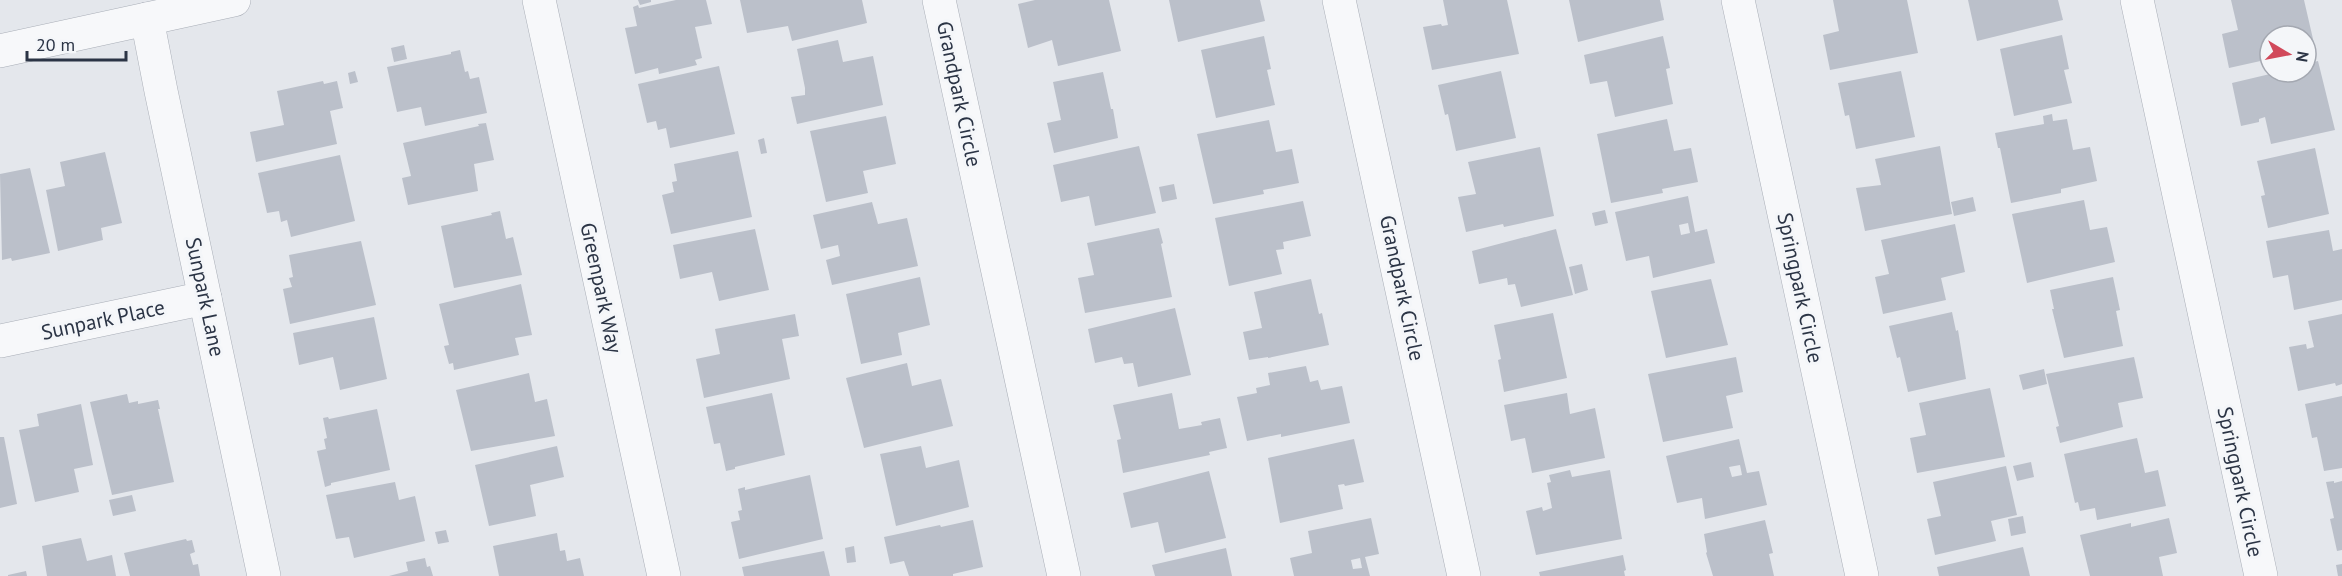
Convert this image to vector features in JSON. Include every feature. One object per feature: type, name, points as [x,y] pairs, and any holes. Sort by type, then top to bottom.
[{"type":"street","points":[[0,51],[234,0]]},
{"type":"street","name":"Greenpark Way","points":[[539,0],[663,576]]},
{"type":"street","name":"Grandpark Circle","points":[[939,0],[1064,576]]},
{"type":"street","name":"Grandpark Circle","points":[[1339,0],[1464,576]]},
{"type":"street","name":"Springpark Circle","points":[[1738,0],[1862,576]]},
{"type":"street","name":"Springpark Circle","points":[[2137,0],[2261,576]]},
{"type":"street","name":"Sunpark Lane","points":[[147,19],[264,576]]},
{"type":"street","name":"Sunpark Place","points":[[0,341],[205,298]]},
{"type":"building","points":[[638,0],[651,0],[651,2],[640,5]]},
{"type":"building","points":[[676,0],[706,0],[712,24],[695,27],[702,58],[695,60],[697,65],[659,74],[658,68],[635,74],[625,28],[637,26],[633,7],[638,5],[639,8]]},
{"type":"building","points":[[740,0],[862,0],[867,23],[792,41],[788,26],[747,33]]},
{"type":"building","points":[[1035,0],[1109,0],[1121,51],[1058,66],[1052,40],[1028,48],[1018,4]]},
{"type":"building","points":[[1169,0],[1260,0],[1265,21],[1178,42]]},
{"type":"building","points":[[1443,0],[1507,0],[1519,54],[1432,70],[1423,27],[1448,25]]},
{"type":"building","points":[[1569,0],[1660,0],[1664,20],[1578,42]]},
{"type":"building","points":[[1833,0],[1907,0],[1918,53],[1830,70],[1823,35],[1839,31]]},
{"type":"building","points":[[1968,0],[2058,0],[2063,20],[1977,41]]},
{"type":"building","points":[[2231,0],[2304,0],[2310,24],[2258,24],[2258,62],[2229,68],[2222,34],[2238,30]]},
{"type":"building","points":[[2062,35],[2069,69],[2064,70],[2072,103],[2014,116],[2000,49]]},
{"type":"building","points":[[1264,36],[1271,69],[1267,70],[1275,105],[1216,118],[1201,50]]},
{"type":"building","points":[[1663,36],[1670,68],[1666,69],[1673,104],[1615,117],[1607,81],[1590,84],[1584,55]]},
{"type":"building","points":[[838,40],[843,62],[873,56],[883,105],[797,124],[791,97],[805,95],[805,88],[797,49]]},
{"type":"building","points":[[404,45],[407,59],[394,62],[391,48]]},
{"type":"building","points":[[460,50],[465,72],[468,71],[470,79],[479,77],[487,113],[425,126],[421,107],[397,112],[387,67],[451,54],[451,52]]},
{"type":"building","points":[[2318,61],[2335,130],[2271,144],[2265,117],[2259,119],[2259,122],[2241,126],[2232,83],[2258,77],[2258,84],[2318,84]]},
{"type":"building","points":[[719,66],[735,134],[670,148],[666,128],[658,130],[656,121],[647,123],[638,84]]},
{"type":"building","points":[[355,71],[358,82],[350,84],[348,73]]},
{"type":"building","points":[[1501,71],[1516,138],[1456,151],[1448,114],[1445,115],[1438,85]]},
{"type":"building","points":[[1901,71],[1915,137],[1856,149],[1849,115],[1845,116],[1838,83]]},
{"type":"building","points":[[1103,72],[1118,138],[1054,153],[1047,123],[1061,120],[1053,82]]},
{"type":"building","points":[[323,81],[324,84],[337,81],[343,108],[330,111],[337,144],[256,162],[250,132],[284,125],[277,91]]},
{"type":"building","points":[[2052,114],[2053,121],[2067,119],[2073,150],[2090,147],[2097,181],[2061,189],[2061,193],[2011,203],[1995,133],[2044,124],[2043,116]]},
{"type":"building","points":[[886,116],[896,164],[863,171],[868,193],[826,202],[810,131]]},
{"type":"building","points":[[1667,119],[1674,151],[1691,148],[1698,182],[1662,189],[1663,193],[1611,203],[1597,134]]},
{"type":"building","points":[[1269,120],[1276,152],[1292,149],[1299,183],[1263,190],[1264,194],[1213,204],[1197,134]]},
{"type":"building","points":[[486,123],[494,160],[474,164],[478,191],[408,205],[402,178],[411,176],[403,143]]},
{"type":"building","points":[[764,138],[767,153],[761,154],[758,140]]},
{"type":"building","points":[[1139,146],[1156,213],[1095,226],[1089,196],[1061,202],[1053,165]]},
{"type":"building","points":[[1940,146],[1952,214],[1865,231],[1856,188],[1881,185],[1875,159]]},
{"type":"building","points":[[1540,147],[1554,216],[1504,227],[1503,224],[1466,232],[1458,197],[1476,194],[1468,162]]},
{"type":"building","points":[[2315,148],[2329,214],[2268,228],[2261,196],[2265,195],[2257,161]]},
{"type":"building","points":[[738,151],[752,217],[671,234],[662,195],[674,192],[672,182],[677,181],[674,164]]},
{"type":"building","points":[[105,152],[122,223],[101,228],[103,240],[58,251],[46,190],[65,186],[60,162]]},
{"type":"building","points":[[340,155],[355,221],[291,237],[287,220],[281,222],[279,211],[267,213],[258,173]]},
{"type":"building","points":[[30,168],[50,253],[12,261],[11,258],[2,260],[0,174]]},
{"type":"building","points":[[1174,184],[1177,199],[1162,202],[1159,187]]},
{"type":"building","points":[[1688,196],[1695,232],[1707,229],[1715,263],[1653,278],[1649,256],[1626,261],[1615,212]],"holes":[[[1688,223],[1690,233],[1681,235],[1679,225]]]},
{"type":"building","points":[[1973,197],[1976,211],[1954,216],[1951,202]]},
{"type":"building","points":[[2084,200],[2090,230],[2107,227],[2115,262],[2027,283],[2012,214]]},
{"type":"building","points":[[1303,201],[1311,236],[1283,242],[1284,249],[1276,250],[1282,274],[1229,286],[1215,218]]},
{"type":"building","points":[[872,202],[878,224],[907,218],[918,266],[832,285],[826,260],[840,256],[838,245],[821,249],[813,215]]},
{"type":"building","points":[[1605,210],[1608,223],[1595,226],[1592,213]]},
{"type":"building","points":[[500,211],[506,239],[513,237],[522,275],[454,288],[441,226],[492,215],[491,213]]},
{"type":"building","points":[[1955,224],[1965,272],[1941,278],[1946,300],[1883,314],[1875,277],[1889,274],[1881,240]]},
{"type":"building","points":[[1159,228],[1172,297],[1085,313],[1078,278],[1094,275],[1087,243]]},
{"type":"building","points":[[755,229],[769,290],[719,301],[712,272],[680,279],[673,245]]},
{"type":"building","points":[[1556,229],[1573,295],[1521,307],[1515,284],[1508,285],[1507,278],[1479,284],[1472,251]]},
{"type":"building","points":[[2329,230],[2333,251],[2342,249],[2342,300],[2294,310],[2288,275],[2273,278],[2266,241]]},
{"type":"building","points":[[361,241],[376,305],[290,324],[283,289],[292,287],[289,278],[293,277],[289,255]]},
{"type":"building","points":[[1582,264],[1588,290],[1575,294],[1569,267]]},
{"type":"building","points":[[920,277],[930,325],[898,333],[902,355],[861,364],[846,294]]},
{"type":"building","points":[[2113,277],[2120,310],[2116,311],[2123,346],[2064,358],[2052,309],[2054,309],[2050,290]]},
{"type":"building","points":[[1311,279],[1329,345],[1249,360],[1243,332],[1262,328],[1254,292]]},
{"type":"building","points":[[1711,279],[1728,345],[1666,358],[1651,291]]},
{"type":"building","points":[[521,284],[532,335],[515,338],[519,355],[454,370],[453,363],[449,364],[444,346],[449,345],[439,304]]},
{"type":"building","points":[[1175,308],[1191,375],[1138,387],[1133,363],[1124,364],[1122,357],[1095,363],[1088,329]]},
{"type":"building","points":[[1952,312],[1956,331],[1958,330],[1966,379],[1908,392],[1900,357],[1897,358],[1889,326]]},
{"type":"building","points":[[1553,313],[1567,378],[1504,392],[1498,360],[1501,359],[1494,325]]},
{"type":"building","points":[[795,314],[799,336],[782,339],[790,379],[704,398],[696,359],[720,354],[715,329]]},
{"type":"building","points":[[2342,314],[2342,384],[2336,386],[2335,383],[2298,391],[2289,347],[2306,344],[2307,349],[2314,347],[2308,321]]},
{"type":"building","points":[[374,317],[387,379],[340,390],[333,357],[299,365],[293,333]]},
{"type":"building","points":[[1736,357],[1743,392],[1726,396],[1733,428],[1663,442],[1648,374]]},
{"type":"building","points":[[2134,357],[2143,398],[2118,403],[2123,427],[2060,443],[2056,427],[2059,426],[2046,374]]},
{"type":"building","points":[[907,363],[912,386],[941,379],[953,426],[864,448],[846,378]]},
{"type":"building","points":[[1306,366],[1310,382],[1318,380],[1321,390],[1342,386],[1350,423],[1281,437],[1281,434],[1247,441],[1237,397],[1257,393],[1256,388],[1270,385],[1268,373]]},
{"type":"building","points":[[2044,369],[2047,384],[2023,390],[2019,375]]},
{"type":"building","points":[[529,373],[535,402],[547,399],[555,436],[471,451],[456,390]]},
{"type":"building","points":[[1990,388],[2005,457],[1917,473],[1910,438],[1926,435],[1919,403]]},
{"type":"building","points":[[772,393],[785,455],[726,471],[720,443],[714,444],[706,407]]},
{"type":"building","points":[[1172,393],[1179,429],[1202,425],[1201,422],[1220,418],[1227,448],[1209,452],[1210,455],[1123,473],[1117,440],[1121,439],[1113,405]]},
{"type":"building","points":[[1567,393],[1570,414],[1595,408],[1605,458],[1532,473],[1525,438],[1511,441],[1504,405]]},
{"type":"building","points":[[127,394],[129,403],[138,401],[138,404],[158,400],[174,482],[112,495],[90,402]]},
{"type":"building","points":[[2342,396],[2342,468],[2324,471],[2317,437],[2312,438],[2305,404]]},
{"type":"building","points":[[81,404],[93,465],[74,469],[79,492],[35,502],[19,430],[39,426],[37,414]]},
{"type":"building","points":[[377,409],[390,470],[331,483],[325,487],[317,451],[326,449],[324,439],[327,438],[323,418],[328,417],[329,419]]},
{"type":"building","points":[[0,437],[4,437],[17,504],[0,508]]},
{"type":"building","points":[[2137,438],[2145,473],[2158,470],[2166,506],[2097,520],[2095,508],[2080,511],[2078,502],[2075,503],[2064,454]]},
{"type":"building","points":[[1354,439],[1364,482],[1338,485],[1343,509],[1280,523],[1268,458]]},
{"type":"building","points":[[1739,439],[1747,473],[1759,471],[1767,505],[1705,519],[1702,498],[1677,503],[1666,456]],"holes":[[[1740,465],[1742,475],[1732,477],[1729,467]]]},
{"type":"building","points":[[557,446],[564,477],[530,485],[536,516],[489,526],[475,465]]},
{"type":"building","points":[[921,446],[926,468],[959,460],[969,507],[896,526],[880,454]]},
{"type":"building","points":[[2031,462],[2034,477],[2017,481],[2013,466]]},
{"type":"building","points":[[2006,466],[2017,515],[1991,521],[1996,541],[1935,555],[1927,519],[1941,516],[1933,482]]},
{"type":"building","points":[[1570,470],[1572,477],[1610,470],[1622,539],[1536,555],[1526,511],[1542,507],[1543,511],[1552,508],[1547,483],[1551,482],[1549,475]]},
{"type":"building","points":[[1209,471],[1226,538],[1165,553],[1158,522],[1131,528],[1123,493]]},
{"type":"building","points":[[810,475],[823,539],[739,559],[731,522],[740,520],[738,511],[742,510],[738,489],[745,487],[745,490]]},
{"type":"building","points":[[2334,481],[2334,483],[2342,481],[2342,550],[2337,551],[2330,519],[2334,518],[2326,482]]},
{"type":"building","points":[[395,482],[399,500],[415,496],[425,541],[354,558],[349,537],[336,539],[326,495]]},
{"type":"building","points":[[132,495],[136,511],[113,516],[109,500]]},
{"type":"building","points":[[2023,516],[2026,533],[2011,536],[2008,519]]},
{"type":"building","points":[[1371,518],[1379,554],[1365,557],[1370,576],[1294,576],[1290,558],[1312,553],[1308,531]],"holes":[[[1360,558],[1362,568],[1353,569],[1351,560]]]},
{"type":"building","points":[[2169,518],[2177,553],[2159,557],[2163,576],[2090,576],[2080,535],[2131,523],[2131,527]]},
{"type":"building","points":[[973,520],[983,567],[953,574],[953,576],[909,576],[904,561],[890,564],[884,537]]},
{"type":"building","points":[[1765,520],[1773,553],[1769,554],[1774,576],[1713,576],[1706,553],[1704,534]]},
{"type":"building","points":[[446,530],[449,542],[438,544],[435,532]]},
{"type":"building","points":[[557,533],[560,551],[565,550],[567,561],[580,558],[584,576],[499,576],[493,546]]},
{"type":"building","points":[[81,538],[87,561],[112,555],[116,576],[47,576],[42,546]]},
{"type":"building","points":[[186,539],[187,541],[192,540],[195,552],[190,554],[193,565],[198,564],[200,576],[130,576],[124,553]]},
{"type":"building","points":[[854,546],[856,562],[847,563],[845,548]]},
{"type":"building","points":[[2023,547],[2030,576],[1939,576],[1937,567]]},
{"type":"building","points":[[1226,548],[1232,576],[1155,576],[1152,565]]},
{"type":"building","points":[[824,551],[830,576],[744,576],[742,567]]},
{"type":"building","points":[[1623,555],[1625,576],[1540,576],[1539,572]]},
{"type":"building","points":[[425,558],[427,567],[430,566],[433,576],[389,576],[408,571],[406,562]]},
{"type":"building","points":[[2342,564],[2342,576],[2338,576],[2336,565]]},
{"type":"building","points":[[26,571],[27,576],[8,576],[8,575]]}]
